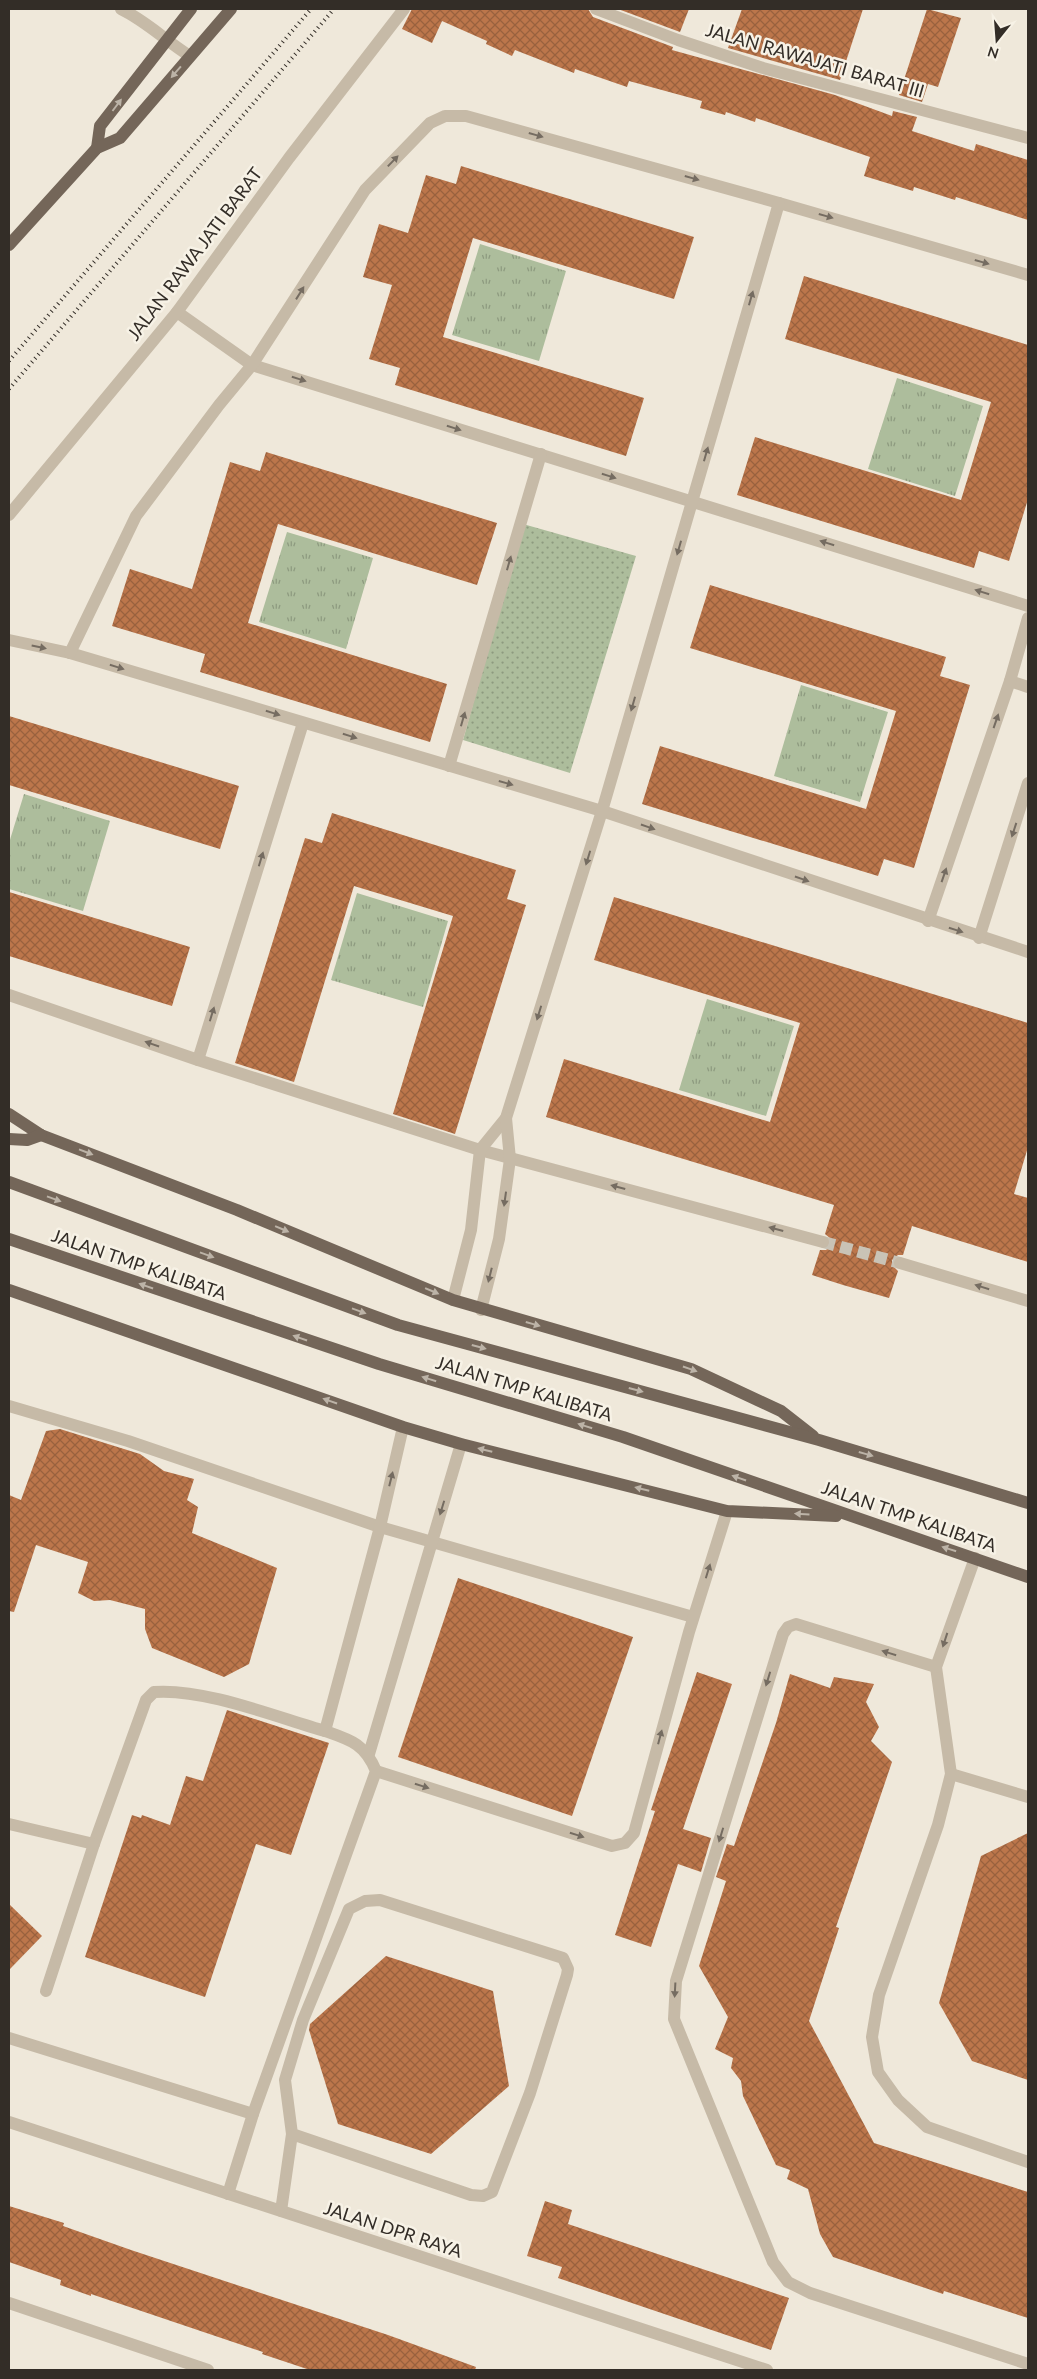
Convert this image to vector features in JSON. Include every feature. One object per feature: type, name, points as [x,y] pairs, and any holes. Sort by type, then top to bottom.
[{"type":"main road","points":[[97,148],[100,126],[191,9]]},
{"type":"main road","points":[[9,246],[97,148],[120,138],[230,9]]},
{"type":"main road","points":[[9,1114],[41,1135],[237,1210],[453,1300],[481,1310],[691,1369],[781,1411],[819,1440]]},
{"type":"main road","points":[[9,1139],[27,1140],[41,1135]]},
{"type":"main road","name":"JALAN TMP KALIBATA","points":[[9,1182],[398,1326],[819,1440],[1028,1502]]},
{"type":"main road","name":"JALAN TMP KALIBATA","points":[[9,1239],[379,1364],[623,1437],[1028,1577]]},
{"type":"main road","points":[[9,1290],[404,1427],[461,1444],[727,1511],[851,1517]]},
{"type":"street","points":[[121,9],[140,18],[165,41],[190,56]]},
{"type":"street","name":"JALAN RAWA JATI BARAT","points":[[9,515],[177,312],[289,158],[404,9]]},
{"type":"street","name":"JALAN RAWAJATI BARAT III","points":[[596,9],[678,40],[763,68],[1028,138]]},
{"type":"street","points":[[70,653],[136,516],[219,405],[252,365],[365,190],[430,123],[445,116],[466,116],[779,202],[1028,275]]},
{"type":"street","points":[[453,1300],[471,1230],[480,1150],[506,1118],[602,811],[779,202]]},
{"type":"street","points":[[177,312],[252,365],[1028,606]]},
{"type":"street","points":[[449,766],[541,454]]},
{"type":"street","points":[[928,921],[1010,681],[1028,618]]},
{"type":"street","points":[[9,640],[70,653],[602,811],[979,938],[1028,952]]},
{"type":"street","points":[[1010,681],[1028,687]]},
{"type":"street","points":[[198,1060],[303,722]]},
{"type":"street","points":[[979,938],[1028,783]]},
{"type":"street","points":[[9,995],[198,1060],[480,1150],[823,1242]]},
{"type":"street","points":[[481,1310],[499,1239],[510,1159],[506,1118]]},
{"type":"street","points":[[900,1263],[1028,1301]]},
{"type":"street","points":[[9,1406],[128,1441],[380,1527],[694,1617]]},
{"type":"street","points":[[325,1731],[380,1527],[404,1427]]},
{"type":"street","points":[[369,1754],[461,1444]]},
{"type":"street","points":[[376,1771],[612,1846],[625,1843],[634,1833],[694,1617],[727,1511]]},
{"type":"street","points":[[975,1558],[936,1667],[951,1774],[938,1825],[879,1995],[872,2038],[878,2072],[898,2100],[927,2127],[1028,2162]]},
{"type":"street","points":[[936,1667],[796,1624],[788,1627],[782,1634],[676,1981],[674,2019],[773,2262],[788,2282],[810,2293],[1028,2364]]},
{"type":"street","points":[[46,1991],[94,1844],[146,1700],[154,1692],[170,1690],[201,1695],[325,1731],[347,1739],[369,1754],[376,1771],[252,2114],[228,2194]]},
{"type":"street","points":[[951,1774],[1028,1797]]},
{"type":"street","points":[[9,1824],[94,1844]]},
{"type":"street","points":[[281,2211],[292,2134],[285,2080],[303,2020],[350,1909],[365,1901],[380,1900],[563,1958],[568,1969],[567,1975],[530,2093],[492,2192],[483,2196],[471,2195],[292,2134]]},
{"type":"street","points":[[9,2038],[252,2114]]},
{"type":"street","name":"JALAN DPR RAYA","points":[[9,2122],[767,2370]]},
{"type":"street","points":[[9,2303],[201,2369]]},
{"type":"green space","points":[[480,244],[566,271],[539,361],[452,335]]},
{"type":"green space","points":[[897,378],[983,406],[955,496],[868,469]]},
{"type":"green space","points":[[523,524],[636,556],[570,773],[463,740]]},
{"type":"green space","points":[[287,532],[373,558],[346,649],[259,622]]},
{"type":"green space","points":[[801,685],[888,712],[860,802],[774,776]]},
{"type":"green space","points":[[24,794],[110,821],[83,911],[9,889],[9,843]]},
{"type":"green space","points":[[357,893],[448,921],[423,1007],[331,980]]},
{"type":"green space","points":[[707,999],[794,1026],[766,1116],[679,1090]]},
{"type":"building","points":[[412,9],[588,9],[593,17],[673,47],[672,50],[835,95],[892,116],[893,111],[917,117],[912,131],[974,151],[976,144],[1028,160],[1028,220],[956,197],[955,200],[914,187],[913,191],[864,176],[870,157],[756,118],[755,122],[726,112],[725,115],[700,108],[702,101],[629,81],[627,87],[575,69],[574,73],[515,50],[512,56],[486,44],[487,41],[442,21],[432,43],[402,29]]},
{"type":"building","points":[[618,9],[689,9],[680,32]]},
{"type":"building","points":[[742,9],[863,9],[840,80],[728,48]]},
{"type":"building","points":[[927,9],[961,18],[938,87],[928,84],[922,102],[899,95]]},
{"type":"building","points":[[461,166],[694,237],[674,299],[473,238],[443,337],[644,398],[626,456],[395,385],[400,368],[369,359],[392,285],[363,277],[379,224],[408,233],[426,175],[456,184]]},
{"type":"building","points":[[804,276],[1028,345],[1028,499],[1009,561],[979,551],[974,568],[737,495],[755,437],[961,500],[991,402],[785,339]]},
{"type":"building","points":[[266,452],[497,523],[477,585],[278,524],[248,623],[447,684],[430,742],[200,672],[205,654],[112,626],[130,569],[192,589],[230,462],[260,471]]},
{"type":"building","points":[[710,585],[946,657],[940,676],[970,685],[914,868],[884,859],[878,876],[642,804],[660,746],[866,809],[896,711],[690,648]]},
{"type":"building","points":[[9,716],[239,786],[220,849],[9,785]]},
{"type":"building","points":[[332,813],[516,870],[507,899],[526,905],[455,1134],[393,1114],[453,916],[354,886],[294,1082],[235,1063],[305,838],[322,843]]},
{"type":"building","points":[[9,892],[190,947],[172,1006],[9,956]]},
{"type":"building","points":[[614,897],[1028,1023],[1028,1147],[1014,1194],[1028,1198],[1028,1262],[912,1226],[903,1255],[898,1255],[892,1260],[892,1265],[898,1271],[889,1298],[843,1285],[812,1275],[820,1250],[826,1250],[831,1245],[831,1239],[825,1234],[834,1205],[546,1117],[564,1059],[770,1122],[800,1023],[594,960]]},
{"type":"building","points":[[60,1429],[140,1454],[164,1471],[194,1479],[187,1500],[198,1507],[192,1533],[277,1568],[249,1664],[224,1677],[152,1648],[145,1629],[145,1609],[110,1600],[94,1601],[78,1593],[88,1562],[36,1545],[14,1612],[9,1611],[9,1495],[21,1500],[46,1431]]},
{"type":"building","points":[[458,1578],[633,1637],[572,1816],[398,1757]]},
{"type":"building","points":[[697,1672],[732,1684],[683,1829],[711,1838],[701,1872],[678,1864],[651,1947],[615,1935],[655,1811],[651,1810]]},
{"type":"building","points":[[790,1674],[830,1688],[834,1677],[874,1684],[866,1702],[879,1727],[871,1741],[892,1762],[836,1927],[839,1928],[809,2021],[874,2143],[1028,2192],[1028,2318],[944,2291],[943,2294],[833,2257],[820,2234],[808,2189],[787,2179],[790,2170],[776,2165],[743,2096],[741,2081],[731,2068],[733,2058],[715,2049],[728,2017],[699,1966],[726,1881],[716,1877],[727,1844],[734,1846],[776,1723]]},
{"type":"building","points":[[227,1710],[329,1743],[291,1855],[256,1844],[205,1997],[85,1957],[132,1815],[141,1818],[142,1815],[170,1825],[186,1776],[203,1781]]},
{"type":"building","points":[[1028,1833],[1028,2080],[972,2061],[939,2003],[981,1856]]},
{"type":"building","points":[[9,1904],[42,1936],[9,1970]]},
{"type":"building","points":[[386,1956],[493,1991],[509,2086],[431,2154],[338,2124],[309,2030],[310,2024]]},
{"type":"building","points":[[545,2201],[572,2210],[568,2224],[789,2298],[771,2350],[558,2278],[562,2267],[527,2256]]},
{"type":"building","points":[[9,2206],[64,2223],[63,2226],[131,2250],[388,2335],[476,2367],[475,2370],[310,2370],[262,2354],[263,2352],[91,2294],[91,2296],[60,2285],[61,2280],[9,2262]]},
{"type":"tunnel","points":[[823,1242],[900,1263]]},
{"type":"railway","points":[[9,361],[311,9]]},
{"type":"railway","points":[[9,389],[334,9]]}]
